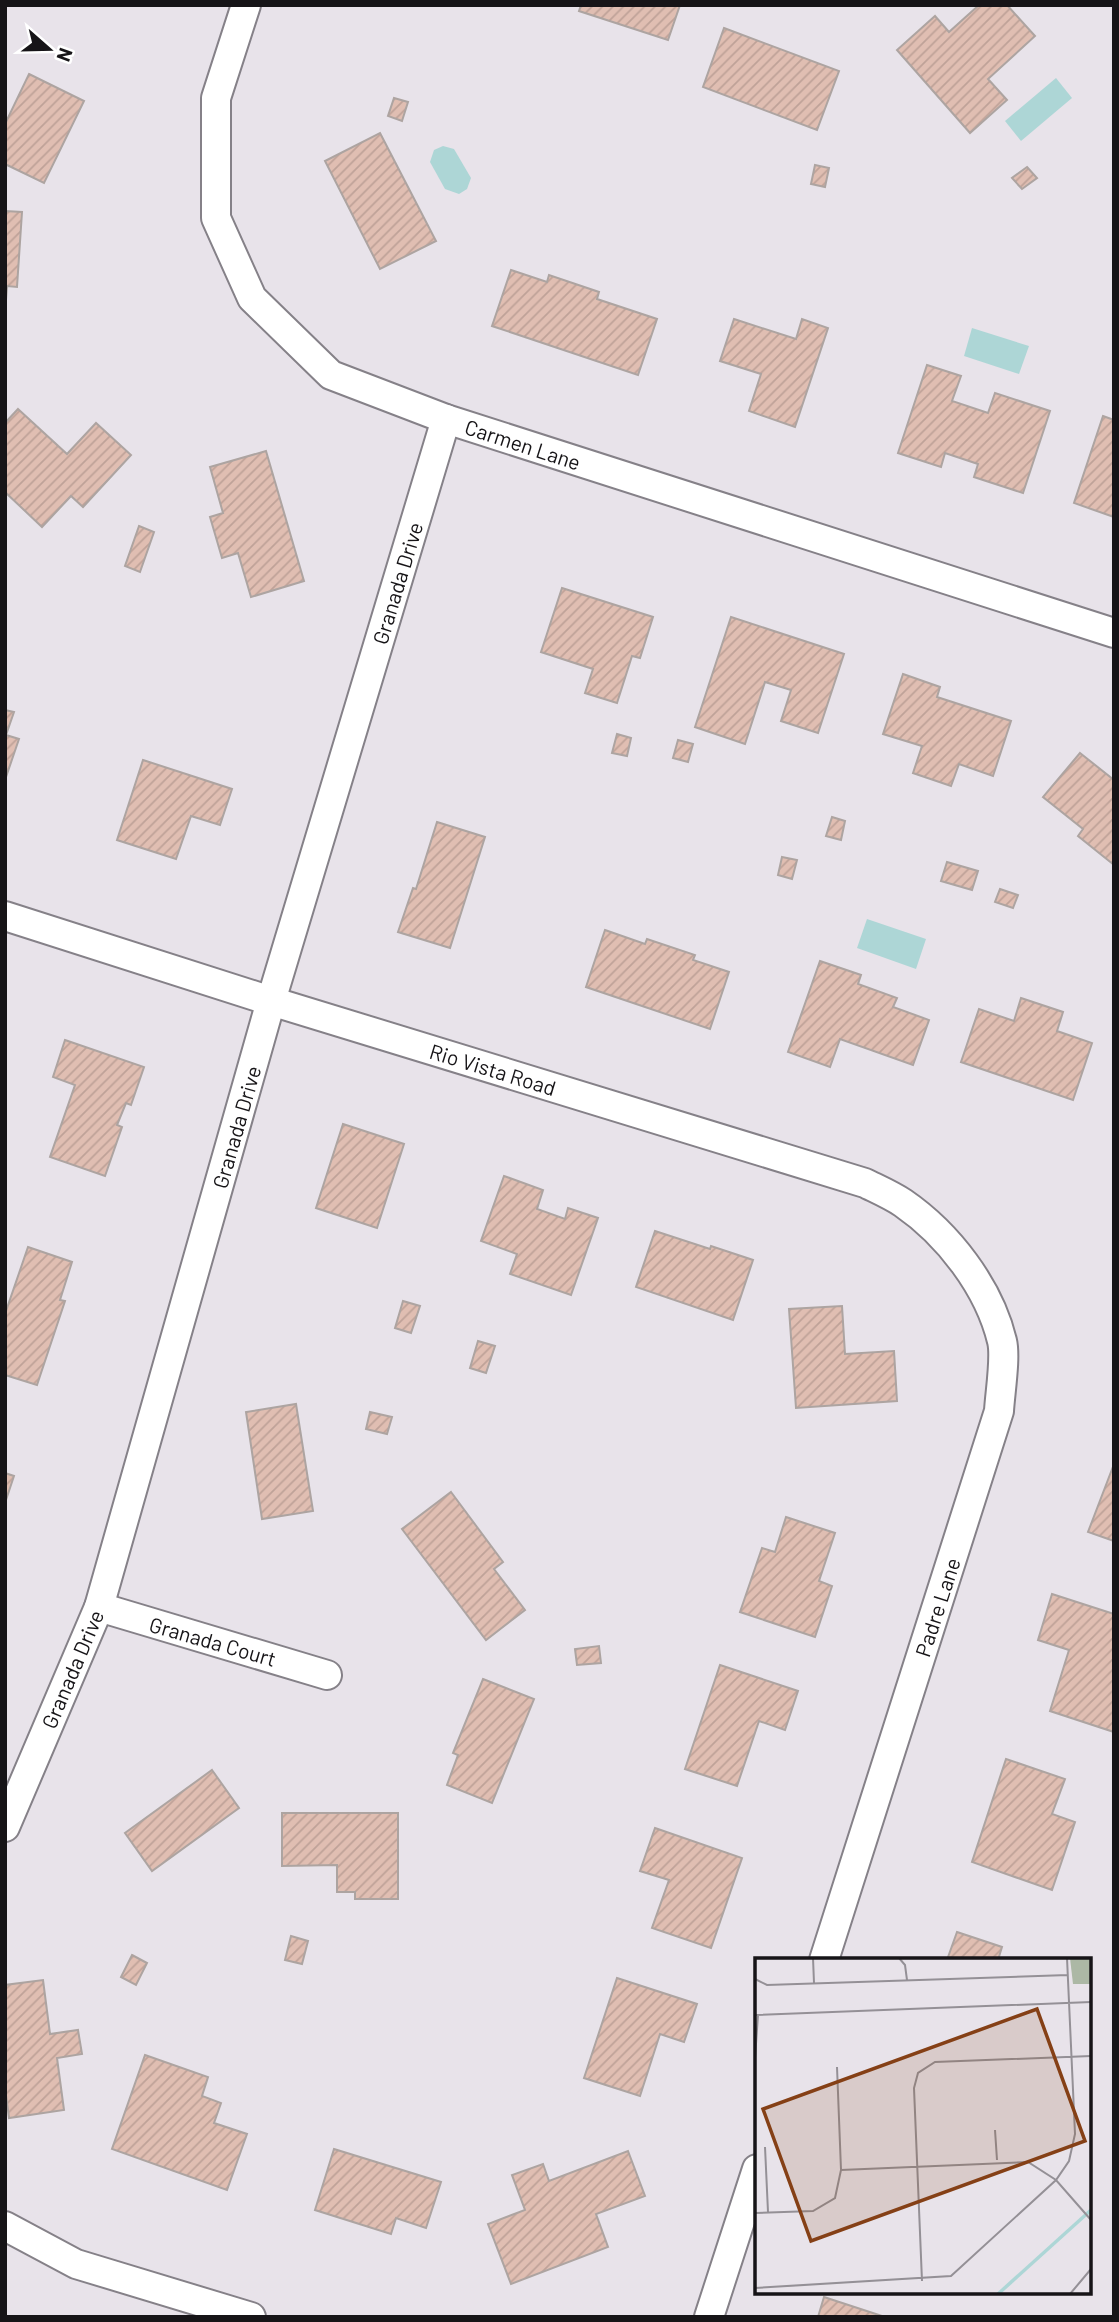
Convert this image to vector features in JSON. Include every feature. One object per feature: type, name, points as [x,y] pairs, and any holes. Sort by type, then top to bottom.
[{"type":"street","name":"Carmen Lane","points":[[246,5],[216,98],[216,218],[252,298],[331,375],[446,419],[1114,633]]},
{"type":"street","name":"Granada Drive","points":[[5,1827],[99,1607],[271,1001],[446,419]]},
{"type":"street","name":"Rio Vista Road","points":[[5,916],[271,1001],[865,1183],[901,1202],[928,1223],[959,1257]]},
{"type":"street","name":"Padre Lane","points":[[825,1958],[999,1411],[1003,1343],[986,1299],[959,1257]]},
{"type":"street","name":"Granada Court","points":[[99,1607],[327,1675]]},
{"type":"street","points":[[709,2317],[755,2175]]},
{"type":"street","points":[[5,2226],[76,2264],[251,2317]]},
{"type":"water","points":[[1056,78],[1072,98],[1021,141],[1005,121]]},
{"type":"water","points":[[443,146],[454,149],[471,178],[467,189],[459,194],[445,189],[430,162],[434,150]]},
{"type":"water","points":[[972,328],[1029,346],[1019,374],[964,356]]},
{"type":"water","points":[[867,919],[926,939],[916,969],[857,948]]},
{"type":"building","points":[[581,5],[680,5],[668,40],[579,11]]},
{"type":"building","points":[[979,5],[1007,5],[1035,36],[988,79],[1007,100],[970,133],[897,50],[935,16],[949,32]]},
{"type":"building","points":[[724,28],[839,71],[817,130],[703,87]]},
{"type":"building","points":[[29,74],[84,101],[44,183],[5,164],[5,124]]},
{"type":"building","points":[[394,98],[408,102],[402,121],[388,116]]},
{"type":"building","points":[[380,133],[436,241],[380,269],[325,161]]},
{"type":"building","points":[[815,165],[829,168],[825,187],[811,184]]},
{"type":"building","points":[[1027,167],[1037,178],[1022,189],[1012,178]]},
{"type":"building","points":[[5,211],[22,212],[17,287],[7,286],[5,314]]},
{"type":"building","points":[[511,270],[547,282],[549,275],[599,292],[597,299],[657,319],[638,375],[492,326]]},
{"type":"building","points":[[734,319],[796,339],[802,319],[828,328],[795,427],[749,411],[761,374],[720,361]]},
{"type":"building","points":[[927,365],[961,376],[952,401],[988,413],[995,393],[1050,411],[1023,493],[974,477],[978,464],[945,453],[941,467],[898,453]]},
{"type":"building","points":[[18,409],[67,454],[96,423],[131,455],[83,507],[71,496],[42,527],[5,492],[5,423]]},
{"type":"building","points":[[1103,416],[1114,420],[1114,517],[1074,503]]},
{"type":"building","points":[[266,451],[304,581],[251,597],[238,553],[222,558],[210,517],[223,513],[210,467]]},
{"type":"building","points":[[139,526],[154,532],[140,572],[125,566]]},
{"type":"building","points":[[562,588],[653,617],[640,658],[632,656],[617,703],[585,693],[593,669],[541,652]]},
{"type":"building","points":[[731,617],[844,654],[818,733],[781,721],[791,690],[765,682],[745,744],[695,727]]},
{"type":"building","points":[[903,674],[940,687],[937,697],[1011,721],[993,776],[959,764],[951,786],[913,773],[922,746],[883,734]]},
{"type":"building","points":[[5,710],[14,712],[6,735],[19,739],[5,780]]},
{"type":"building","points":[[617,734],[631,738],[627,756],[612,753]]},
{"type":"building","points":[[678,740],[693,744],[688,762],[673,758]]},
{"type":"building","points":[[1080,753],[1114,780],[1114,865],[1078,836],[1083,829],[1043,797]]},
{"type":"building","points":[[143,760],[232,789],[220,825],[191,816],[176,859],[117,840]]},
{"type":"building","points":[[832,817],[845,821],[841,840],[826,836]]},
{"type":"building","points":[[437,822],[485,837],[450,948],[398,932],[413,888],[416,889]]},
{"type":"building","points":[[782,857],[797,860],[792,879],[778,875]]},
{"type":"building","points":[[947,862],[978,871],[972,890],[941,881]]},
{"type":"building","points":[[1000,889],[1018,895],[1013,908],[995,902]]},
{"type":"building","points":[[605,930],[645,944],[647,939],[695,955],[693,960],[729,972],[710,1029],[586,987]]},
{"type":"building","points":[[820,961],[861,975],[858,984],[897,998],[893,1007],[929,1020],[913,1065],[840,1039],[830,1067],[788,1052]]},
{"type":"building","points":[[1021,998],[1063,1012],[1057,1031],[1092,1043],[1073,1100],[961,1062],[979,1009],[1014,1021]]},
{"type":"building","points":[[65,1040],[144,1067],[131,1105],[126,1103],[117,1125],[122,1127],[105,1176],[50,1157],[75,1085],[53,1077]]},
{"type":"building","points":[[343,1124],[404,1144],[377,1228],[316,1208]]},
{"type":"building","points":[[504,1176],[543,1190],[537,1209],[565,1219],[568,1208],[598,1218],[571,1295],[510,1274],[517,1254],[481,1241]]},
{"type":"building","points":[[655,1231],[753,1260],[733,1320],[636,1287]]},
{"type":"building","points":[[28,1247],[72,1262],[60,1300],[65,1301],[37,1385],[5,1375],[5,1314]]},
{"type":"building","points":[[403,1301],[420,1306],[411,1333],[395,1328]]},
{"type":"building","points":[[842,1306],[845,1354],[894,1351],[897,1401],[796,1408],[789,1309]]},
{"type":"building","points":[[478,1341],[495,1346],[486,1373],[470,1368]]},
{"type":"building","points":[[296,1404],[313,1511],[262,1519],[246,1412]]},
{"type":"building","points":[[370,1412],[392,1417],[387,1434],[366,1429]]},
{"type":"building","points":[[1114,1464],[1114,1541],[1088,1532]]},
{"type":"building","points":[[5,1473],[14,1476],[5,1503]]},
{"type":"building","points":[[451,1492],[503,1562],[494,1569],[525,1610],[486,1640],[402,1529]]},
{"type":"building","points":[[786,1517],[835,1533],[819,1581],[832,1586],[815,1637],[740,1612],[762,1548],[775,1552]]},
{"type":"building","points":[[1052,1594],[1114,1614],[1114,1732],[1050,1711],[1069,1650],[1038,1640]]},
{"type":"building","points":[[599,1646],[601,1663],[577,1665],[575,1649]]},
{"type":"building","points":[[720,1665],[798,1691],[785,1730],[759,1721],[737,1786],[685,1769]]},
{"type":"building","points":[[483,1679],[534,1699],[492,1803],[447,1785],[458,1755],[453,1753]]},
{"type":"building","points":[[1006,1759],[1065,1779],[1052,1814],[1075,1822],[1052,1890],[972,1862]]},
{"type":"building","points":[[212,1770],[239,1808],[152,1871],[125,1833]]},
{"type":"building","points":[[282,1813],[398,1813],[398,1899],[355,1899],[355,1892],[337,1892],[337,1865],[282,1866]]},
{"type":"building","points":[[655,1828],[742,1858],[711,1948],[652,1928],[669,1880],[640,1871]]},
{"type":"building","points":[[957,1932],[1002,1947],[999,1958],[948,1958]]},
{"type":"building","points":[[291,1936],[308,1941],[302,1964],[285,1960]]},
{"type":"building","points":[[132,1955],[147,1963],[136,1985],[121,1977]]},
{"type":"building","points":[[617,1978],[697,2004],[684,2042],[660,2034],[640,2096],[584,2078]]},
{"type":"building","points":[[43,1980],[50,2034],[78,2030],[82,2054],[57,2058],[64,2110],[9,2118],[5,2088],[5,1985]]},
{"type":"building","points":[[145,2055],[208,2077],[202,2096],[221,2103],[214,2123],[247,2134],[227,2190],[112,2149]]},
{"type":"building","points":[[334,2149],[441,2182],[426,2228],[396,2218],[391,2234],[315,2210]]},
{"type":"building","points":[[628,2151],[645,2196],[596,2214],[608,2247],[511,2284],[488,2224],[525,2210],[512,2175],[543,2164],[549,2181]]},
{"type":"building","points":[[824,2297],[885,2317],[818,2317]]}]
